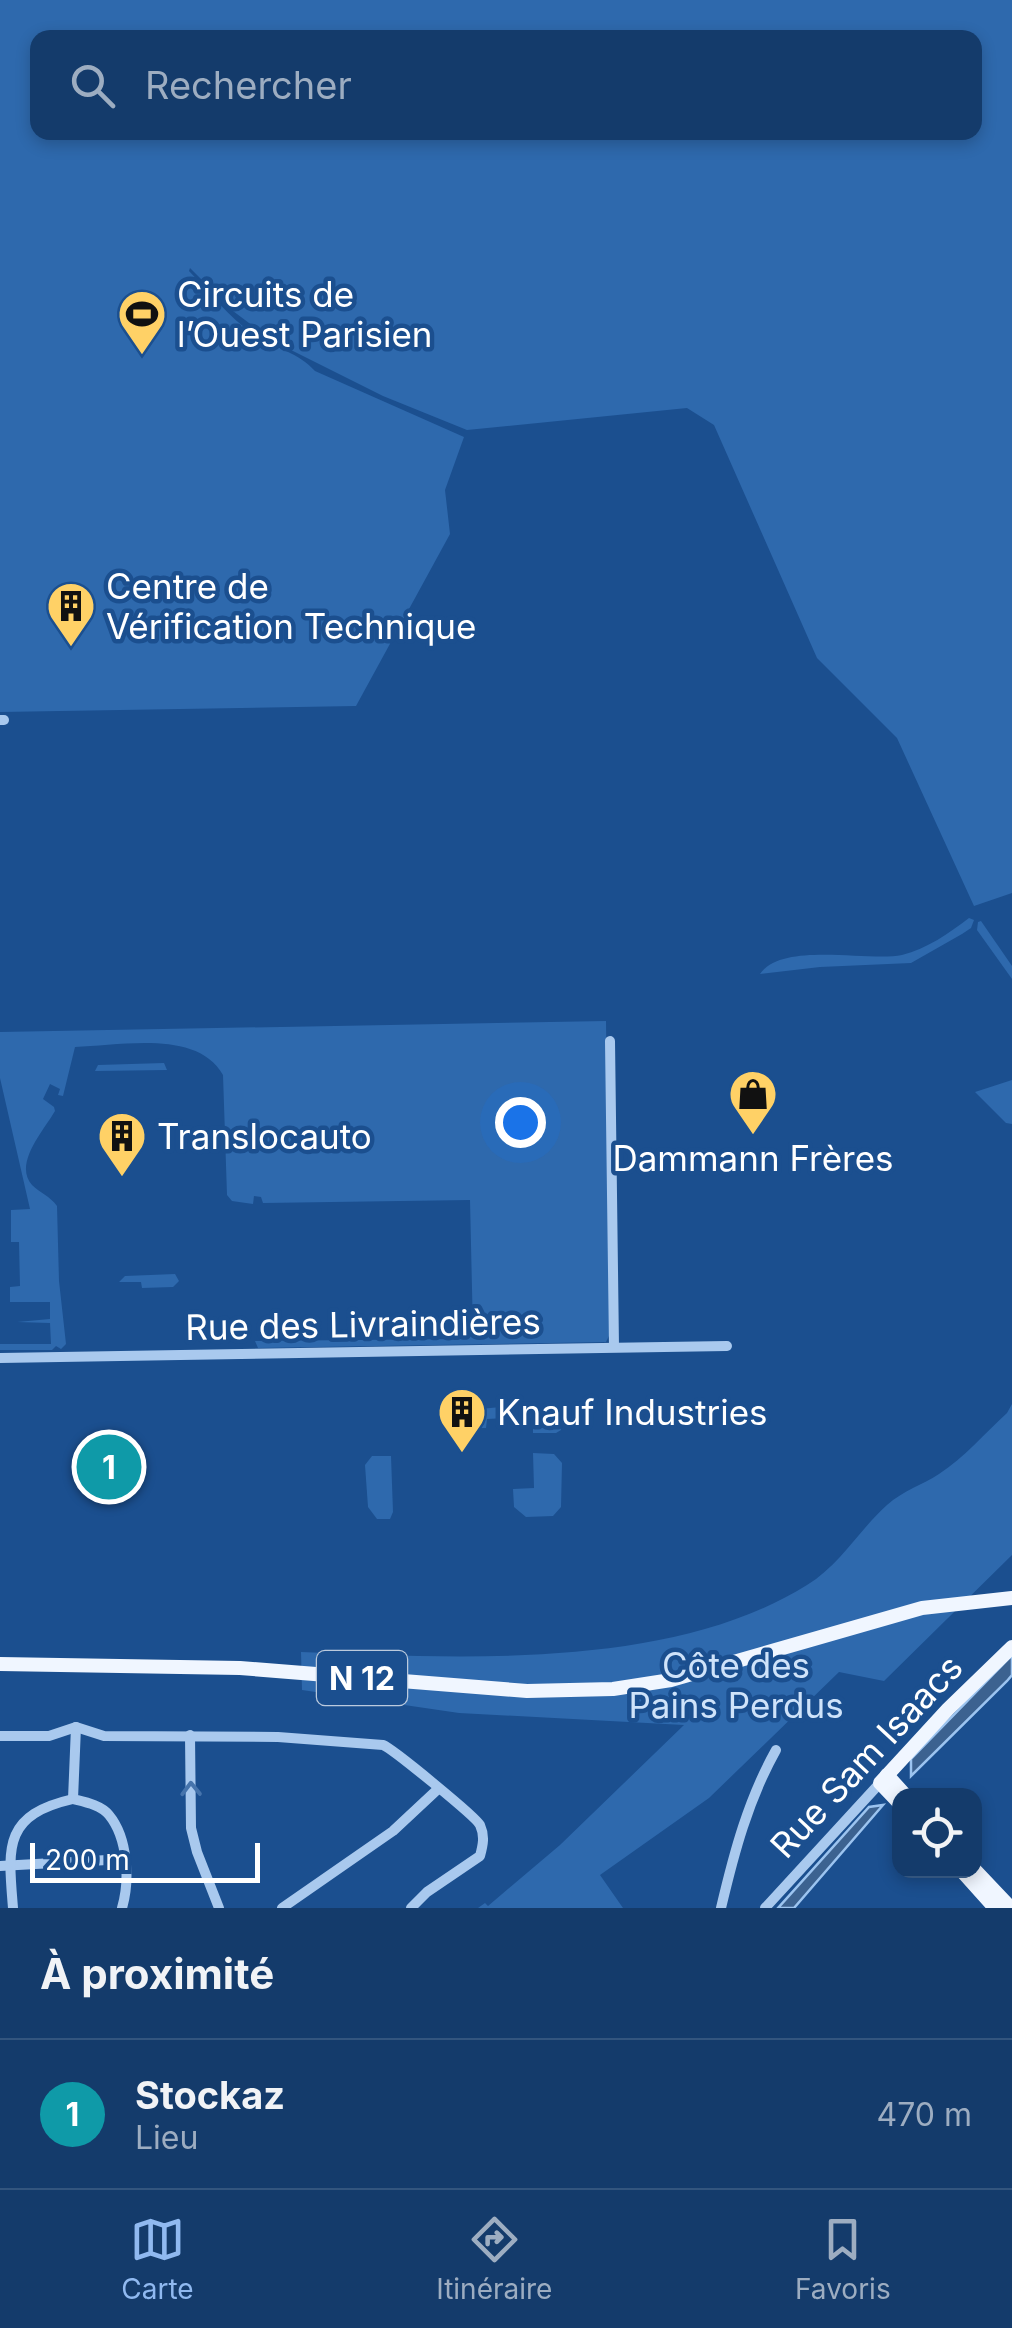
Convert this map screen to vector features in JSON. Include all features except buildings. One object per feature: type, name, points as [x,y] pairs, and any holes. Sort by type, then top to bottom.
[{"type":"main road","name":"N 12","points":[[721,1666],[876,1610],[912,1601],[1012,1591]]},
{"type":"main road","name":"N 12","points":[[0,1664],[240,1668],[553,1692],[645,1686],[909,1610],[1012,1598]]},
{"type":"main road","name":"Rue Sam Isaacs","points":[[884,1779],[1012,1647]]},
{"type":"main road","points":[[884,1779],[896,1788]]},
{"type":"main road","points":[[884,1779],[892,1792]]},
{"type":"main road","points":[[982,1877],[1011,1908]]},
{"type":"main road","points":[[968,1878],[995,1908]]},
{"type":"street","points":[[610,1041],[614,1347]]},
{"type":"street","name":"Rue des Livraindières","points":[[0,1358],[728,1346]]},
{"type":"street","points":[[74,1799],[76,1727]]},
{"type":"street","points":[[0,1736],[49,1736],[76,1727],[104,1736],[278,1737],[384,1744],[474,1817],[482,1829],[480,1856],[427,1892],[411,1908]]},
{"type":"street","points":[[190,1736],[192,1828],[219,1908]]},
{"type":"street","points":[[721,1908],[744,1818],[756,1785],[776,1750]]},
{"type":"street","name":"Rue Sam Isaacs","points":[[765,1908],[884,1779]]},
{"type":"street","points":[[283,1908],[393,1830],[438,1790]]},
{"type":"street","points":[[13,1908],[5,1866],[23,1822],[39,1809],[74,1799],[94,1804],[110,1815],[125,1859],[127,1892],[122,1908]]},
{"type":"street","points":[[5,1866],[125,1859]]},
{"type":"green space","points":[[0,0],[1012,0],[1012,893],[974,906],[897,738],[817,658],[714,425],[687,408],[467,430],[383,396],[273,341],[233,311],[190,268],[235,320],[253,334],[302,359],[315,371],[464,437],[445,490],[450,534],[356,706],[0,712]]},
{"type":"green space","points":[[969,918],[974,920],[971,928],[911,963],[760,974],[771,964],[806,955],[902,955],[929,945]]},
{"type":"green space","points":[[981,921],[1012,966],[1012,979],[977,930]]},
{"type":"green space","points":[[606,1021],[610,1334],[606,1342],[258,1348],[255,1341],[460,1339],[473,1333],[470,1200],[263,1203],[261,1197],[254,1196],[253,1204],[232,1201],[227,1195],[223,1075],[195,1051],[135,1043],[75,1047],[63,1096],[58,1095],[60,1089],[50,1084],[43,1099],[55,1111],[32,1147],[26,1167],[32,1185],[57,1206],[66,1344],[52,1350],[0,1350],[0,1344],[51,1344],[50,1323],[17,1322],[50,1319],[50,1302],[10,1302],[10,1287],[20,1286],[19,1242],[11,1242],[11,1210],[30,1209],[0,1078],[0,1032]]},
{"type":"green space","points":[[164,1063],[167,1070],[95,1071],[98,1065]]},
{"type":"green space","points":[[1012,1080],[1012,1124],[1006,1123],[975,1092]]},
{"type":"green space","points":[[175,1274],[179,1281],[173,1287],[142,1288],[141,1282],[119,1282],[125,1276]]},
{"type":"green space","name":"Côte des Pains Perdus","points":[[1012,1404],[1012,1555],[884,1681],[839,1672],[709,1798],[600,1875],[623,1908],[478,1908],[485,1903],[488,1906],[560,1845],[684,1725],[459,1713],[302,1690],[301,1652],[427,1656],[561,1653],[628,1646],[692,1633],[752,1613],[819,1577],[887,1505],[957,1461]]},
{"type":"green space","points":[[525,1407],[554,1408],[560,1415],[561,1430],[533,1433],[533,1428],[541,1428],[541,1418],[525,1418]]},
{"type":"green space","points":[[469,1410],[506,1410],[506,1418],[487,1419],[486,1428],[467,1428]]},
{"type":"green space","points":[[533,1453],[554,1454],[562,1463],[561,1507],[553,1516],[526,1517],[514,1507],[513,1489],[534,1488]]},
{"type":"green space","points":[[372,1456],[391,1456],[390,1519],[377,1519],[368,1507],[365,1465]]},
{"type":"shaded area","points":[[1012,1655],[1012,1675],[1007,1681],[911,1776],[911,1759]]},
{"type":"shaded area","points":[[883,1805],[794,1908],[778,1908],[869,1807]]},
{"type":"place","name":"Circuits de l’Ouest Parisien","points":[[142,356]]},
{"type":"place","name":"Centre de Vérification Technique","points":[[71,648]]},
{"type":"place","name":"Dammann Frères","points":[[753,1136]]},
{"type":"place","name":"Translocauto","points":[[122,1178]]},
{"type":"place","name":"Knauf Industries","points":[[462,1454]]},
{"type":"place","name":"Stockaz","points":[[109,1467]]}]
